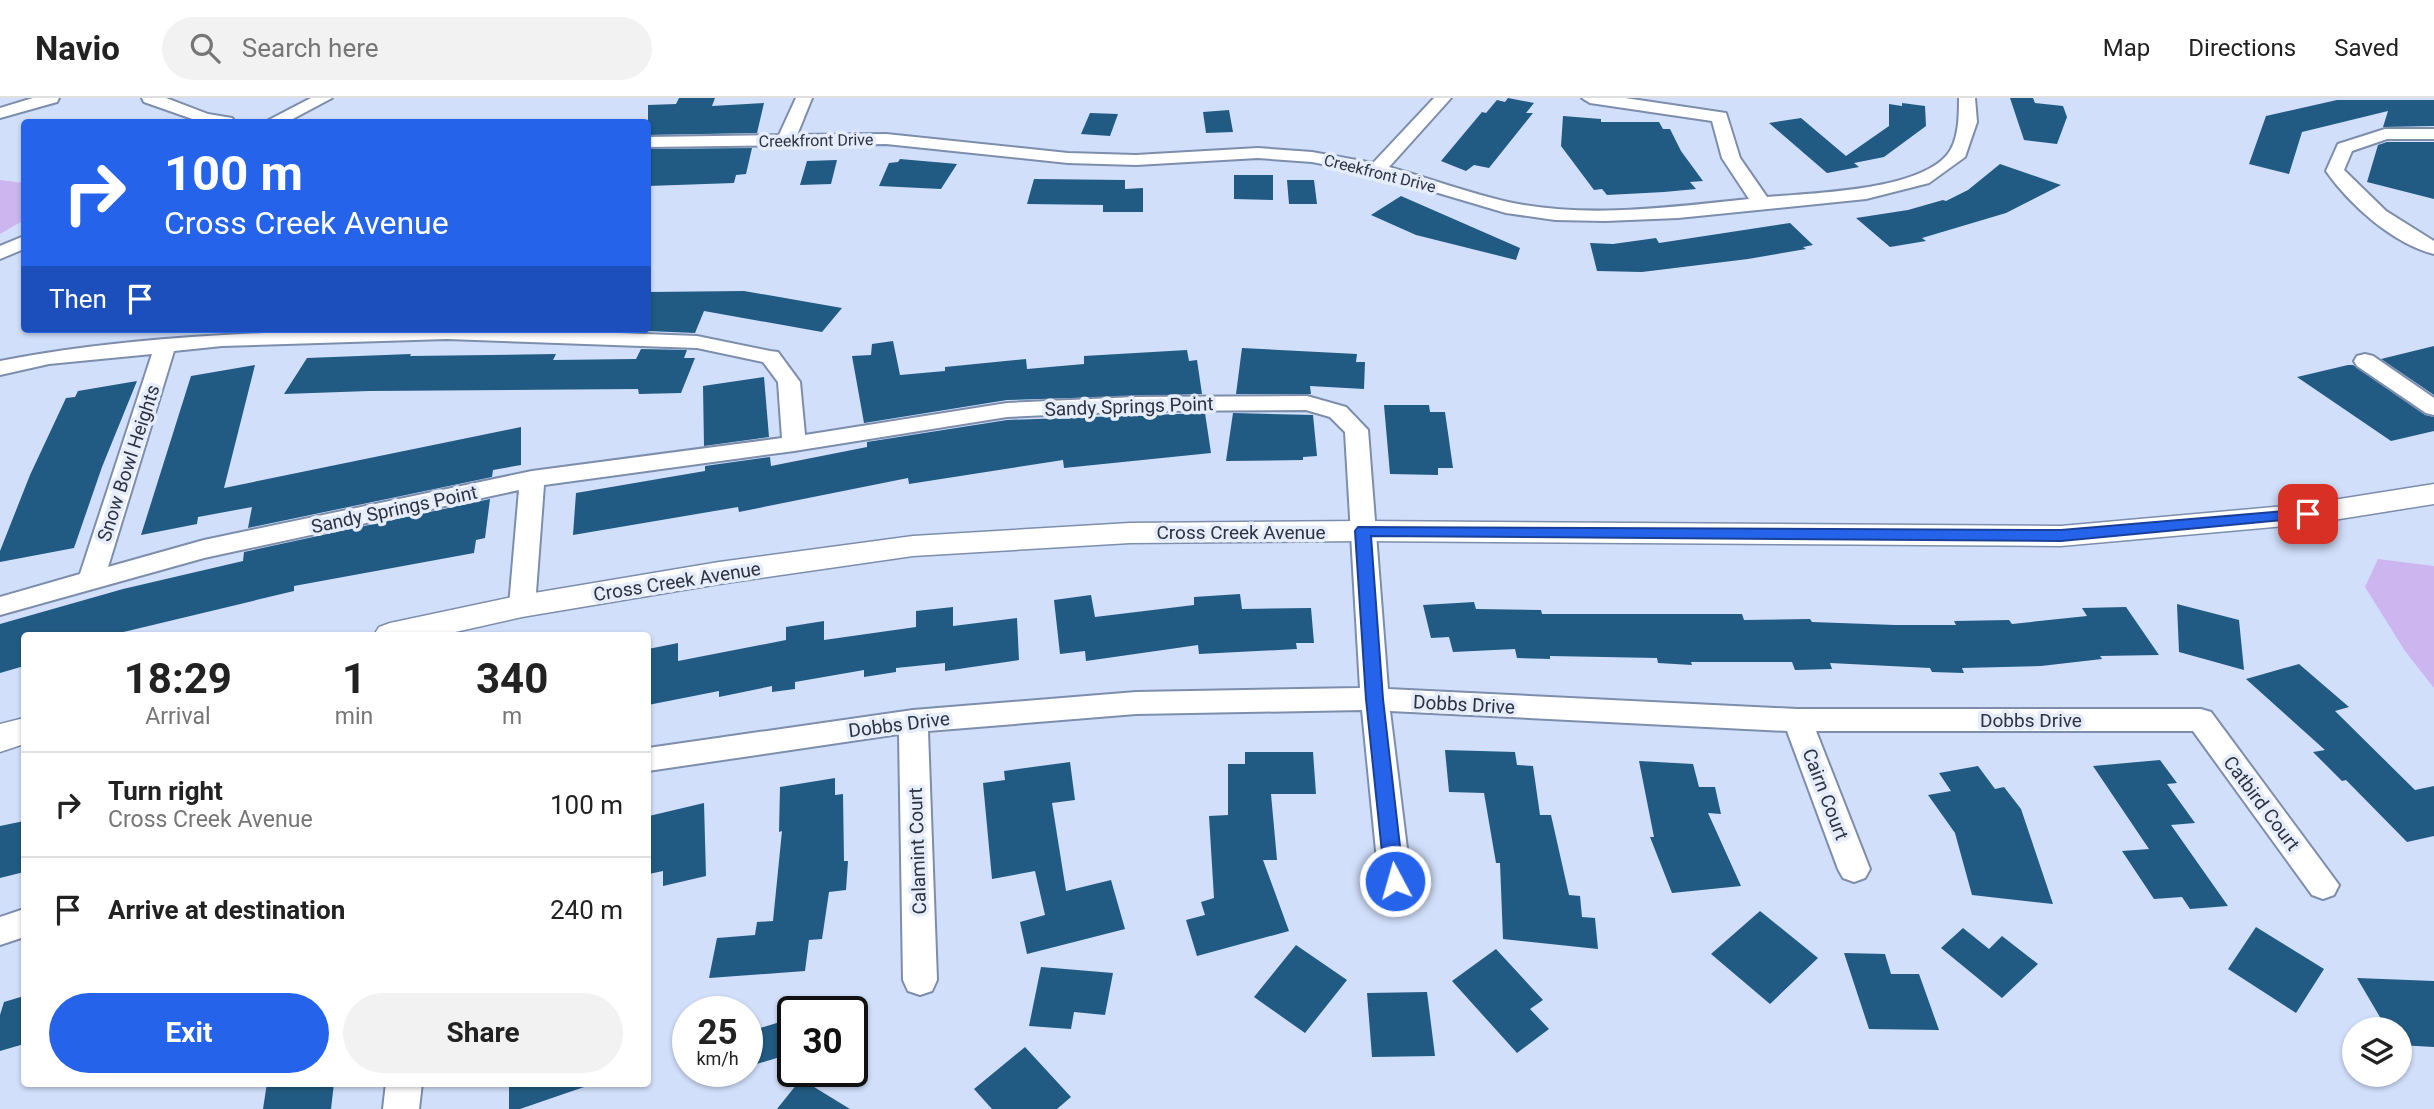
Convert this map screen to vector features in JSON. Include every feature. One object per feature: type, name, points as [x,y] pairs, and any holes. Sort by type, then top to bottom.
[{"type":"street","points":[[0,113],[51,98]]},
{"type":"street","points":[[150,98],[210,119]]},
{"type":"street","points":[[280,119],[324,98]]},
{"type":"street","points":[[786,140],[804,98]]},
{"type":"street","points":[[1377,169],[1443,98]]},
{"type":"street","points":[[1590,98],[1720,117],[1731,158],[1762,204]]},
{"type":"street","name":"Creekfront Drive","points":[[651,142],[886,139],[1068,158],[1136,160],[1258,153],[1312,157],[1377,169],[1506,207],[1555,214],[1678,212],[1866,193],[1923,178],[1956,157],[1968,122],[1967,98]]},
{"type":"street","points":[[2434,134],[2385,134],[2344,148],[2335,171],[2366,207],[2419,242],[2434,248]]},
{"type":"street","points":[[0,253],[21,243]]},
{"type":"street","points":[[0,368],[49,358],[222,341],[447,333],[697,342],[770,357],[789,382],[794,444]]},
{"type":"street","name":"Snow Bowl Heights","points":[[91,580],[165,346]]},
{"type":"street","points":[[2365,361],[2434,408]]},
{"type":"street","name":"Sandy Springs Point","points":[[0,606],[204,549],[532,479],[794,444],[1007,410],[1135,404],[1307,403],[1338,412],[1356,430],[1375,699],[1395,881]]},
{"type":"street","points":[[522,606],[532,479]]},
{"type":"street","name":"Cross Creek Avenue","points":[[404,632],[522,606],[719,573],[913,546],[1130,533],[1363,531],[2061,536],[2308,514],[2434,494]]},
{"type":"street","name":"Dobbs Drive","points":[[651,759],[913,721],[1136,704],[1375,699],[1797,720],[2201,720]]},
{"type":"street","name":"Cairn Court","points":[[1797,720],[1854,869]]},
{"type":"street","name":"Catbird Court","points":[[2201,720],[2323,885]]},
{"type":"street","name":"Calamint Court","points":[[913,721],[920,980]]},
{"type":"street","points":[[0,738],[21,732]]},
{"type":"street","points":[[0,932],[21,924]]},
{"type":"street","points":[[401,1109],[404,1087]]},
{"type":"shaded area","points":[[0,180],[21,183],[21,222],[0,234]]},
{"type":"shaded area","points":[[2378,559],[2434,566],[2434,688],[2405,651],[2365,587]]},
{"type":"building","points":[[679,98],[715,98],[712,106],[764,103],[757,133],[651,135],[648,105],[676,104]]},
{"type":"building","points":[[1508,98],[1534,103],[1526,113],[1533,113],[1489,168],[1474,165],[1466,171],[1441,161],[1482,112],[1486,113],[1497,100],[1505,102]]},
{"type":"building","points":[[2010,98],[2033,98],[2035,103],[2063,106],[2067,117],[2057,144],[2024,140]]},
{"type":"building","points":[[2337,100],[2434,100],[2434,126],[2383,127],[2388,111],[2302,132],[2289,174],[2249,164],[2266,116]]},
{"type":"building","points":[[1902,103],[1925,106],[1926,126],[1884,157],[1854,163],[1859,167],[1827,173],[1769,123],[1801,118],[1846,156],[1889,126],[1889,104],[1902,106]]},
{"type":"building","points":[[1229,110],[1233,132],[1206,133],[1203,112]]},
{"type":"building","points":[[1090,113],[1118,114],[1110,136],[1081,134]]},
{"type":"building","points":[[1563,116],[1601,119],[1601,122],[1659,122],[1663,129],[1670,129],[1681,151],[1703,181],[1690,182],[1696,189],[1664,192],[1607,195],[1602,189],[1594,190],[1561,146]]},
{"type":"building","points":[[2387,142],[2434,142],[2434,199],[2367,182],[2378,145]]},
{"type":"building","points":[[752,148],[746,174],[736,175],[734,183],[651,186],[651,149]]},
{"type":"building","points":[[900,159],[957,164],[941,189],[879,186],[889,163],[898,162]]},
{"type":"building","points":[[837,160],[831,184],[800,185],[807,161]]},
{"type":"building","points":[[2000,164],[2061,185],[2006,213],[1922,238],[1926,241],[1890,247],[1856,218],[1946,201],[1968,190]]},
{"type":"building","points":[[1234,175],[1273,175],[1273,200],[1234,199]]},
{"type":"building","points":[[1034,179],[1125,180],[1125,189],[1143,188],[1143,212],[1103,212],[1103,205],[1027,204]]},
{"type":"building","points":[[1287,180],[1314,180],[1317,204],[1289,204]]},
{"type":"building","points":[[1401,196],[1520,248],[1516,260],[1416,235],[1371,215]]},
{"type":"building","points":[[1790,223],[1813,245],[1803,247],[1806,249],[1748,259],[1642,272],[1597,271],[1590,243],[1613,244],[1656,238],[1659,243]]},
{"type":"building","points":[[744,291],[842,308],[822,332],[704,311],[695,333],[651,331],[651,292]]},
{"type":"building","points":[[893,341],[900,375],[945,371],[945,367],[1026,359],[1027,369],[1084,364],[1084,356],[1187,350],[1189,361],[1197,360],[1202,394],[1007,400],[864,423],[852,356],[871,355],[872,344]]},
{"type":"building","points":[[2434,346],[2434,395],[2381,359]]},
{"type":"building","points":[[1242,348],[1357,354],[1356,362],[1365,362],[1364,389],[1310,386],[1311,394],[1236,394]]},
{"type":"building","points":[[641,349],[687,350],[684,358],[695,358],[681,393],[639,394],[638,389],[284,394],[307,358],[411,354],[410,356],[556,354],[553,360],[636,359]]},
{"type":"building","points":[[255,365],[224,488],[521,427],[521,465],[493,470],[492,477],[248,528],[252,507],[198,517],[197,524],[141,535],[191,376]]},
{"type":"building","points":[[2353,365],[2425,415],[2434,417],[2434,431],[2391,441],[2297,377]]},
{"type":"building","points":[[764,377],[769,437],[704,446],[703,386]]},
{"type":"building","points":[[137,381],[102,467],[74,548],[0,562],[0,551],[30,475],[66,398],[75,397],[78,391]]},
{"type":"building","points":[[1384,405],[1429,405],[1430,412],[1445,412],[1453,468],[1438,468],[1438,475],[1390,474]]},
{"type":"building","points":[[1205,413],[1211,453],[1064,468],[1063,460],[909,484],[908,478],[739,512],[738,507],[573,535],[576,493],[705,471],[705,466],[770,457],[771,466],[867,447],[867,442],[1007,420]]},
{"type":"building","points":[[1233,413],[1313,415],[1317,456],[1303,457],[1303,460],[1226,461]]},
{"type":"building","points":[[490,499],[485,538],[476,540],[474,553],[294,586],[294,591],[123,632],[21,632],[21,667],[0,673],[0,624],[123,589],[243,561],[244,552]]},
{"type":"building","points":[[1240,594],[1242,609],[1311,608],[1314,643],[1296,643],[1297,649],[1199,654],[1198,645],[1086,661],[1085,651],[1060,654],[1054,600],[1091,595],[1095,617],[1194,605],[1194,597]]},
{"type":"building","points":[[1474,602],[1476,609],[1541,610],[1542,614],[1742,614],[1744,620],[1810,619],[1812,622],[1895,625],[1956,625],[1954,621],[2009,620],[2012,624],[2087,616],[2082,608],[2126,607],[2159,655],[2100,656],[2102,659],[2041,666],[1962,668],[1964,673],[1932,672],[1930,668],[1830,663],[1832,669],[1795,670],[1792,662],[1691,662],[1692,665],[1658,663],[1657,658],[1517,658],[1515,649],[1453,652],[1449,637],[1431,638],[1423,605]]},
{"type":"building","points":[[2177,604],[2239,620],[2244,670],[2179,652]]},
{"type":"building","points":[[953,607],[953,626],[1017,618],[1019,660],[945,671],[945,663],[896,668],[896,672],[864,677],[864,670],[795,682],[795,689],[772,692],[772,686],[719,697],[719,691],[651,704],[651,648],[678,643],[678,661],[786,640],[786,627],[824,621],[824,640],[916,627],[916,611]]},
{"type":"building","points":[[2299,664],[2349,707],[2335,711],[2415,790],[2434,786],[2434,836],[2407,842],[2346,780],[2342,781],[2313,752],[2325,750],[2246,679]]},
{"type":"building","points":[[1445,750],[1515,752],[1517,765],[1533,766],[1540,815],[1551,815],[1569,895],[1580,896],[1582,917],[1595,918],[1598,949],[1503,939],[1500,863],[1496,863],[1484,793],[1449,792]]},
{"type":"building","points":[[1245,752],[1313,752],[1316,794],[1271,794],[1277,860],[1263,860],[1289,931],[1197,956],[1186,920],[1205,915],[1201,902],[1214,898],[1209,816],[1228,815],[1228,764],[1245,764]]},
{"type":"building","points":[[2160,760],[2177,783],[2167,784],[2195,823],[2171,825],[2228,906],[2190,909],[2182,897],[2154,899],[2122,851],[2149,849],[2093,766]]},
{"type":"building","points":[[1639,761],[1693,764],[1699,787],[1715,787],[1721,814],[1708,813],[1741,886],[1672,893],[1650,837],[1654,837]]},
{"type":"building","points":[[1070,762],[1075,800],[1052,803],[1066,891],[1111,880],[1125,929],[1027,954],[1020,922],[1045,915],[1035,871],[992,879],[983,783],[1005,780],[1004,771]]},
{"type":"building","points":[[1978,766],[1995,789],[2004,787],[2021,809],[2053,904],[1972,895],[1955,833],[1928,795],[1951,791],[1939,773]]},
{"type":"building","points":[[835,778],[835,795],[843,794],[844,861],[848,861],[846,890],[829,892],[822,939],[809,940],[805,971],[709,978],[717,938],[755,935],[757,922],[773,921],[782,831],[779,832],[780,787]]},
{"type":"building","points":[[704,803],[706,876],[663,886],[663,871],[651,874],[651,816]]},
{"type":"building","points":[[21,822],[21,873],[0,878],[0,826]]},
{"type":"building","points":[[1760,911],[1818,958],[1770,1004],[1711,954]]},
{"type":"building","points":[[2256,927],[2324,969],[2296,1013],[2228,969]]},
{"type":"building","points":[[1963,928],[1989,949],[2002,936],[2038,964],[2002,998],[1941,948]]},
{"type":"building","points":[[1296,945],[1347,980],[1305,1033],[1254,997]]},
{"type":"building","points":[[1496,949],[1543,1000],[1530,1009],[1549,1029],[1517,1053],[1452,981]]},
{"type":"building","points":[[1844,953],[1885,954],[1891,974],[1919,974],[1939,1030],[1869,1029]]},
{"type":"building","points":[[1041,967],[1113,973],[1105,1015],[1074,1012],[1071,1029],[1029,1026]]},
{"type":"building","points":[[2357,978],[2434,981],[2434,1047],[2412,1046],[2412,1017],[2380,1017]]},
{"type":"building","points":[[1427,992],[1435,1056],[1372,1057],[1367,993]]},
{"type":"building","points":[[21,997],[21,1045],[0,1051],[0,1015],[4,1002]]},
{"type":"building","points":[[777,1023],[777,1058],[763,1062],[763,1027]]},
{"type":"building","points":[[1025,1047],[1071,1097],[1057,1109],[992,1109],[974,1089]]},
{"type":"building","points":[[266,1087],[334,1087],[331,1109],[263,1109]]},
{"type":"building","points":[[509,1087],[584,1087],[520,1109],[509,1109]]},
{"type":"building","points":[[795,1087],[814,1087],[850,1109],[777,1109]]},
{"type":"route","points":[[1395,881],[1375,699],[1363,531],[2061,536],[2308,514]]}]
